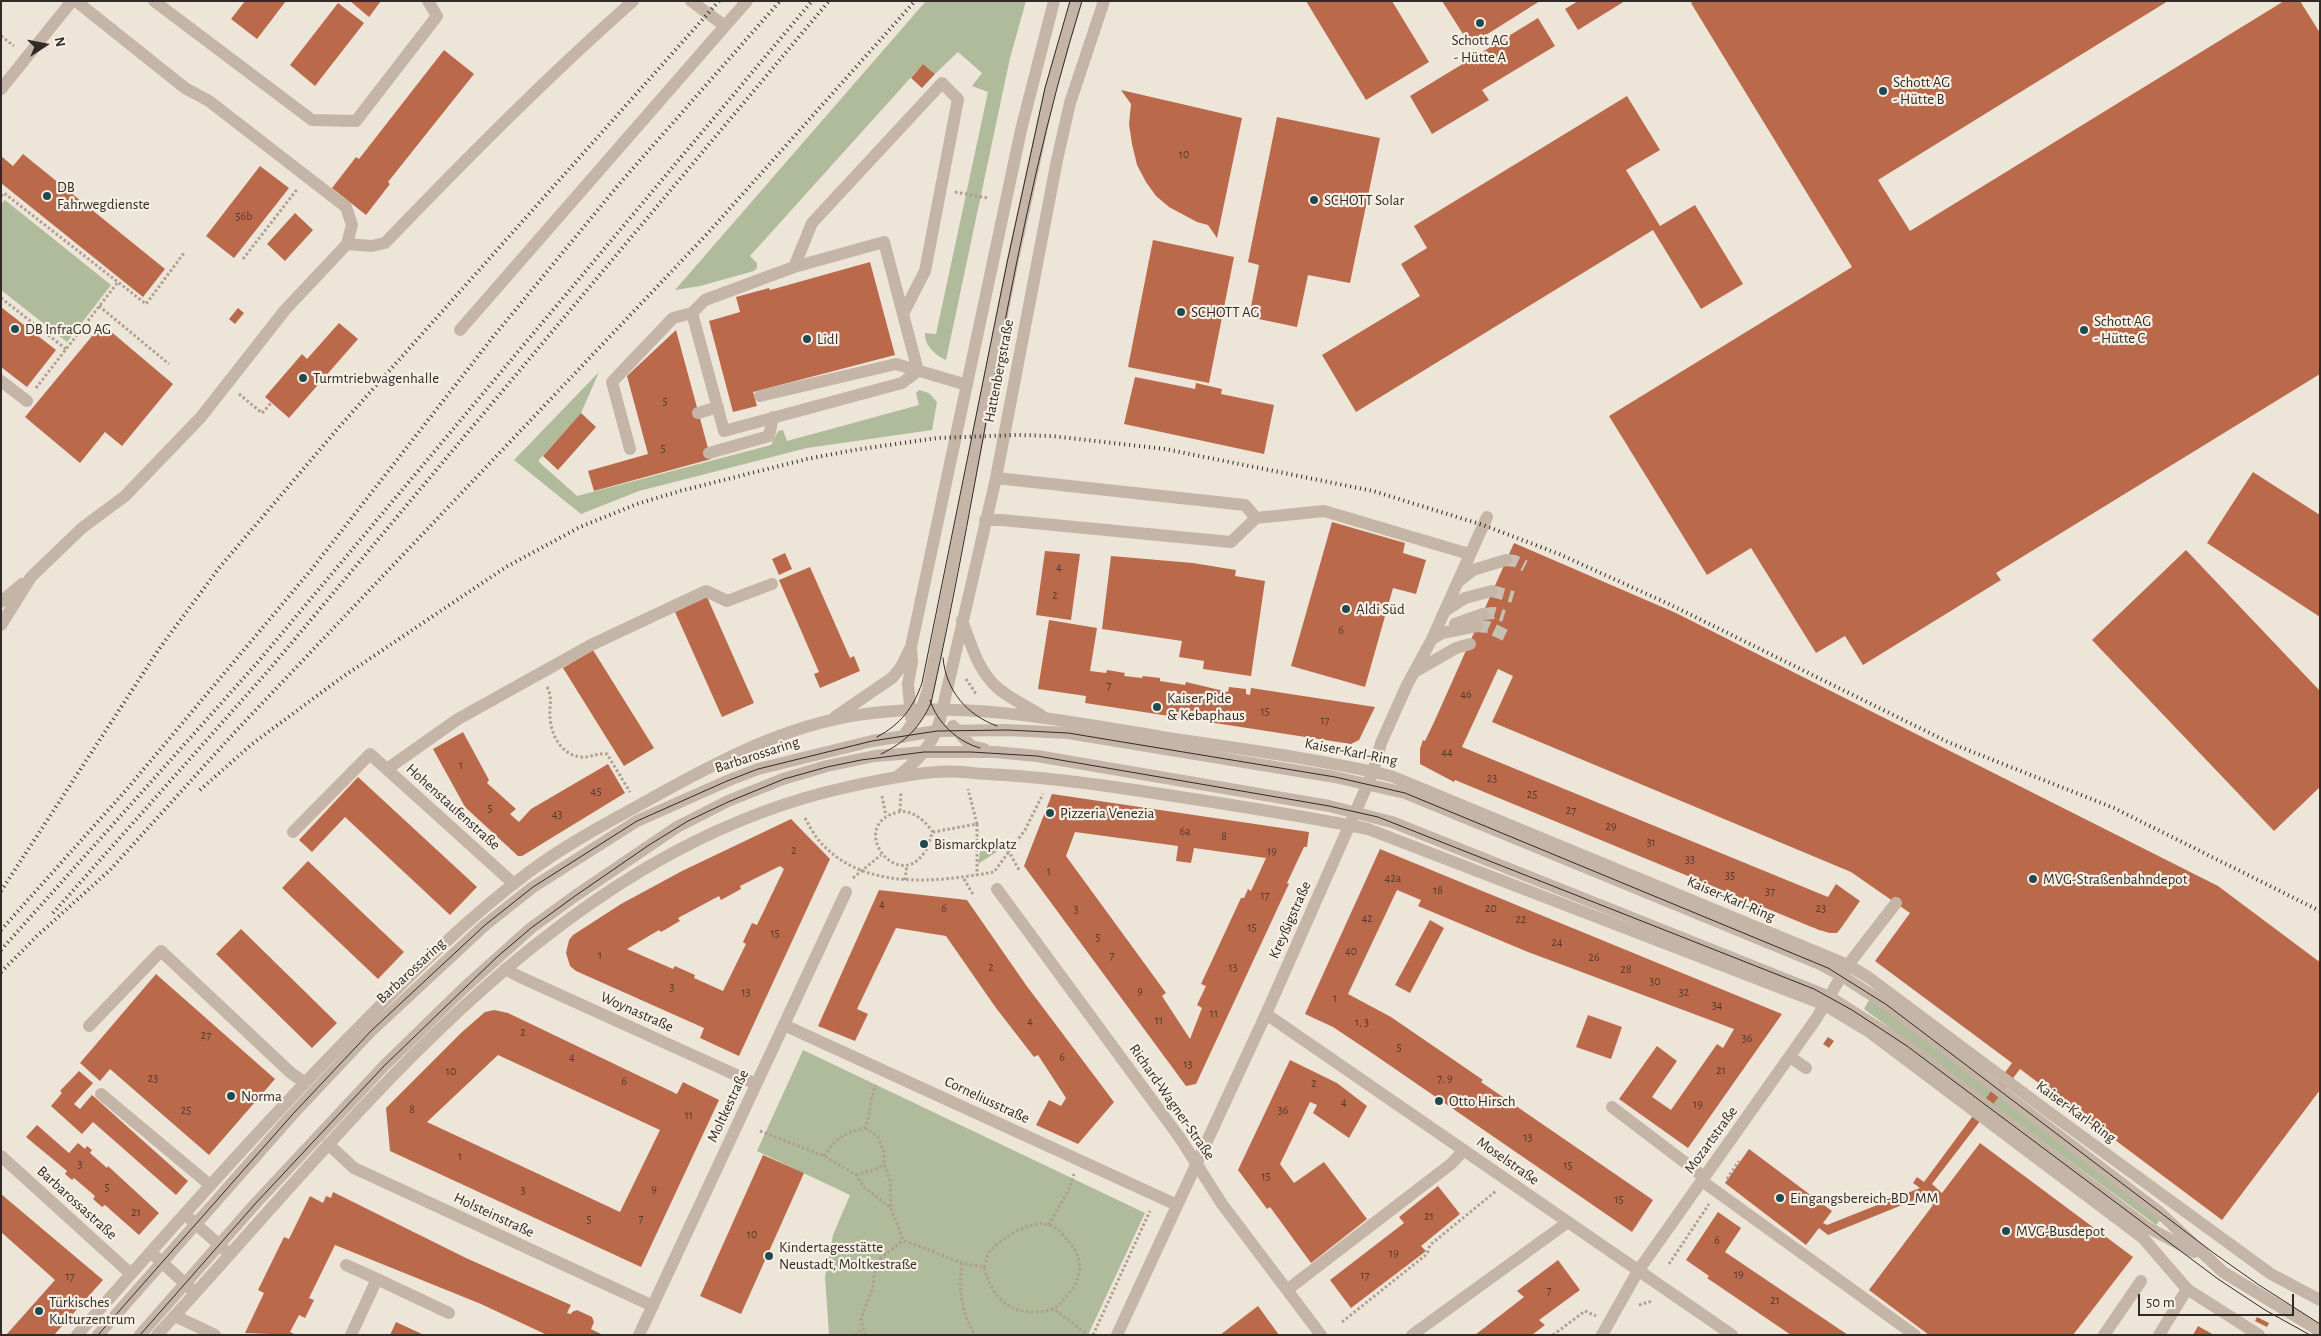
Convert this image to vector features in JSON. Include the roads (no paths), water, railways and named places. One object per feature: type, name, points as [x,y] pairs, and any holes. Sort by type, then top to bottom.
[{"type":"street","points":[[1,89],[72,1]]},
{"type":"street","points":[[1,602],[31,577],[82,528],[125,496],[201,417],[285,310],[347,244],[352,225],[346,207],[209,101],[185,88],[76,1]]},
{"type":"street","points":[[154,1],[312,120],[356,121],[437,16],[428,1]]},
{"type":"street","points":[[347,244],[371,246],[385,243],[456,169],[594,35],[632,1]]},
{"type":"street","points":[[691,1],[725,26]]},
{"type":"street","points":[[460,330],[747,1]]},
{"type":"street","name":"Hattenbergstraße","points":[[911,647],[1021,130],[1054,1]]},
{"type":"street","name":"Hattenbergstraße","points":[[934,660],[1018,236],[1049,95],[1076,1]]},
{"type":"street","name":"Hattenbergstraße","points":[[962,620],[996,478],[1067,112],[1104,1]]},
{"type":"street","points":[[794,267],[812,223],[942,83],[958,99],[925,271],[903,314]]},
{"type":"street","points":[[630,448],[612,382],[673,318],[692,313],[705,300],[794,267],[884,242],[918,371]]},
{"type":"street","points":[[692,313],[724,431],[902,383],[918,371]]},
{"type":"street","points":[[760,396],[896,364],[967,385]]},
{"type":"street","points":[[1,381],[26,401]]},
{"type":"street","points":[[698,413],[718,407]]},
{"type":"street","points":[[709,453],[769,436],[773,417]]},
{"type":"street","points":[[996,478],[1245,505],[1256,518]]},
{"type":"street","points":[[985,520],[1231,542],[1256,518],[1324,511],[1469,554]]},
{"type":"street","name":"Kreyßigstraße","points":[[1117,1335],[1266,1014],[1356,812],[1373,772],[1382,743],[1414,673],[1437,636],[1444,613],[1487,516]]},
{"type":"street","points":[[1457,582],[1473,570],[1506,560]]},
{"type":"street","points":[[1,625],[31,577]]},
{"type":"street","points":[[387,769],[458,719],[591,645],[706,591],[727,601],[772,584]]},
{"type":"street","points":[[1444,613],[1465,598],[1492,591]]},
{"type":"street","points":[[1437,636],[1467,618],[1483,614]]},
{"type":"street","points":[[899,775],[914,764],[937,731],[962,620]]},
{"type":"street","points":[[962,620],[979,664],[986,676],[998,688],[1044,717]]},
{"type":"street","points":[[1437,636],[1477,626]]},
{"type":"street","points":[[1414,673],[1456,648],[1470,644]]},
{"type":"street","points":[[911,647],[912,662],[908,684],[916,710]]},
{"type":"street","points":[[824,722],[840,714],[892,678],[901,668],[911,647]]},
{"type":"street","points":[[934,660],[928,690],[916,710],[912,731],[924,752],[941,771]]},
{"type":"street","points":[[934,660],[936,681],[943,710],[955,730],[971,746],[995,752]]},
{"type":"street","points":[[824,722],[875,712],[916,710],[1044,717]]},
{"type":"street","name":"Kaiser-Karl-Ring","points":[[1044,717],[1373,772],[1410,782],[1845,971],[2158,1211],[2210,1261]]},
{"type":"street","name":"Barbarossaring","points":[[77,1335],[304,1082],[422,963],[514,884],[558,852],[721,759],[789,731],[824,722]]},
{"type":"street","points":[[875,756],[893,746],[912,731],[955,730]]},
{"type":"street","name":"Kaiser-Karl-Ring","points":[[955,730],[1014,730],[1068,733],[1368,784],[1405,793],[1820,964],[1868,977],[2271,1274],[2320,1300]]},
{"type":"street","name":"Barbarossaring","points":[[98,1335],[292,1115],[372,1030],[485,925],[533,887],[637,821],[668,806],[758,769],[912,731]]},
{"type":"street","points":[[140,1335],[219,1244],[384,1066],[470,982],[531,928],[632,857],[677,827],[728,801],[783,779],[827,766],[875,756],[924,752],[995,752]]},
{"type":"street","name":"Kaiser-Karl-Ring","points":[[995,752],[1037,756],[1356,812],[1392,822],[1827,1001],[1907,1046],[2147,1227],[2210,1261],[2271,1302],[2320,1331]]},
{"type":"street","name":"Hohenstaufenstraße","points":[[293,832],[370,754],[514,884]]},
{"type":"street","points":[[157,1335],[328,1144],[488,983],[538,942],[601,897],[684,846],[723,827],[771,808],[826,791],[899,775],[941,771]]},
{"type":"street","name":"Kaiser-Karl-Ring","points":[[941,771],[1043,777],[1291,813],[1350,825],[1387,835],[1827,1001],[2143,1238],[2187,1289],[2259,1335]]},
{"type":"street","name":"Richard-Wagner-Straße","points":[[997,889],[1180,1138],[1222,1204],[1321,1335]]},
{"type":"street","name":"Moltkestraße","points":[[639,1335],[846,892]]},
{"type":"street","name":"Mozartstraße","points":[[1602,1335],[1638,1271],[1790,1057],[1845,971],[1896,903]]},
{"type":"street","points":[[89,1026],[161,951],[291,1073],[304,1082]]},
{"type":"street","name":"Woynastraße","points":[[506,969],[756,1084]]},
{"type":"street","name":"Moselstraße","points":[[1266,1014],[1732,1335]]},
{"type":"street","name":"Corneliusstraße","points":[[784,1025],[1177,1205]]},
{"type":"street","points":[[1790,1057],[1806,1068]]},
{"type":"street","points":[[101,1094],[210,1185]]},
{"type":"street","points":[[1612,1107],[1703,1179],[1915,1335]]},
{"type":"street","name":"Holsteinstraße","points":[[328,1144],[354,1168],[653,1306]]},
{"type":"street","points":[[1287,1290],[1451,1164],[1464,1150]]},
{"type":"street","name":"Barbarossastraße","points":[[1,1156],[131,1274]]},
{"type":"street","points":[[185,1214],[230,1254]]},
{"type":"street","points":[[1412,1335],[1568,1222]]},
{"type":"street","points":[[150,1252],[195,1292]]},
{"type":"street","points":[[346,1265],[449,1313]]},
{"type":"street","points":[[351,1335],[377,1279]]},
{"type":"street","points":[[2104,1335],[2141,1281]]},
{"type":"street","points":[[2159,1335],[2187,1289]]},
{"type":"street","points":[[175,1316],[216,1335]]},
{"type":"tunnel","points":[[1506,560],[1515,561],[1525,566]]},
{"type":"tunnel","points":[[1492,591],[1513,597]]},
{"type":"tunnel","points":[[1483,614],[1494,613],[1504,616]]},
{"type":"tunnel","points":[[1477,626],[1488,627],[1507,636]]},
{"type":"tram line","points":[[877,737],[893,727],[905,714],[915,700],[922,683],[1007,263],[1045,88],[1070,1]]},
{"type":"tram line","points":[[881,754],[905,739],[917,727],[931,703],[950,616],[1017,262],[1057,87],[1082,1]]},
{"type":"tram line","points":[[943,658],[948,681],[960,700],[976,715],[997,726]]},
{"type":"tram line","points":[[930,700],[943,724],[949,730],[964,741],[980,748]]},
{"type":"tram line","points":[[98,1335],[292,1115],[372,1030],[485,925],[533,887],[637,821],[758,769],[872,741],[937,731],[1007,730],[1068,733],[1335,777],[1405,793],[1828,968],[1887,1005],[2215,1254],[2320,1324]]},
{"type":"tram line","points":[[140,1335],[255,1204],[384,1066],[497,957],[531,928],[649,845],[688,821],[728,802],[784,779],[827,767],[861,760],[924,752],[971,752],[1037,756],[1329,806],[1378,817],[1814,989],[1852,1010],[1907,1046],[2218,1279],[2265,1310],[2310,1335]]},
{"type":"railway","points":[[1,891],[159,649],[219,568],[340,426],[719,1]]},
{"type":"railway","points":[[1,930],[127,789],[311,570],[493,337],[620,183],[780,1]]},
{"type":"railway","points":[[1,950],[257,663],[812,1]]},
{"type":"railway","points":[[53,913],[268,671],[829,1]]},
{"type":"railway","points":[[1,972],[37,936],[110,870],[234,733],[707,234],[915,1]]},
{"type":"railway","points":[[200,790],[252,744],[341,678],[506,567],[580,527],[637,504],[680,491],[807,459],[937,438],[1018,435],[1052,436],[1165,449],[1373,491],[1483,525],[1559,554],[1671,605],[1950,743],[2114,808],[2320,911]]},
{"type":"place","name":"Schott AG - Hütte A","points":[[1480,23]]},
{"type":"place","name":"Schott AG - Hütte B","points":[[1883,91]]},
{"type":"place","name":"DB Fahrwegdienste","points":[[47,196]]},
{"type":"place","name":"SCHOTT Solar","points":[[1314,200]]},
{"type":"place","name":"SCHOTT AG","points":[[1181,312]]},
{"type":"place","name":"DB InfraGO AG","points":[[15,329]]},
{"type":"place","name":"Schott AG - Hütte C","points":[[2084,330]]},
{"type":"place","name":"Lidl","points":[[807,339]]},
{"type":"place","name":"Turmtriebwagenhalle","points":[[303,378]]},
{"type":"place","name":"Aldi Süd","points":[[1346,609]]},
{"type":"place","name":"Kaiser Pide & Kebaphaus","points":[[1157,707]]},
{"type":"place","name":"Pizzeria Venezia","points":[[1050,813]]},
{"type":"place","name":"Bismarckplatz","points":[[924,844]]},
{"type":"place","name":"MVG-Straßenbahndepot","points":[[2033,879]]},
{"type":"place","name":"Norma","points":[[231,1096]]},
{"type":"place","name":"Otto Hirsch","points":[[1439,1101]]},
{"type":"place","name":"Eingangsbereich-BD_MM","points":[[1780,1198]]},
{"type":"place","name":"MVG-Busdepot","points":[[2006,1231]]},
{"type":"place","name":"Kindertagesstätte Neustadt, Moltkestraße","points":[[769,1256]]},
{"type":"place","name":"Türkisches Kulturzentrum","points":[[39,1311]]}]
